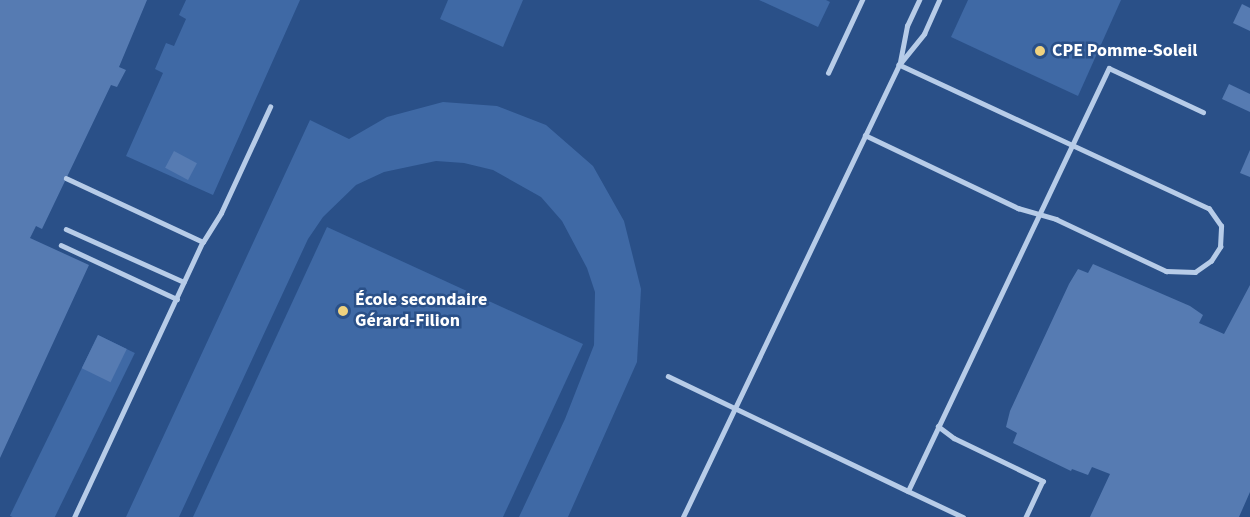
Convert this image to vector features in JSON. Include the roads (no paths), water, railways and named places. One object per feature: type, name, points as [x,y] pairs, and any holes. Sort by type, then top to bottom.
[{"type":"lane","points":[[828,73],[862,0]]},
{"type":"lane","points":[[899,65],[907,26],[919,0]]},
{"type":"lane","points":[[683,517],[899,65],[924,34],[939,0]]},
{"type":"lane","points":[[865,135],[1176,274],[1204,267],[1220,247],[1221,226],[1209,209],[899,65]]},
{"type":"lane","points":[[908,490],[1109,68],[1203,112]]},
{"type":"lane","points":[[75,517],[203,242],[222,213],[270,107]]},
{"type":"lane","points":[[66,178],[203,242]]},
{"type":"lane","points":[[66,229],[184,282]]},
{"type":"lane","points":[[61,245],[177,299]]},
{"type":"lane","points":[[668,376],[963,517]]},
{"type":"lane","points":[[938,426],[954,438],[1043,480],[1026,517]]},
{"type":"place","name":"CPE Pomme-Soleil","points":[[1040,51]]},
{"type":"place","name":"École secondaire Gérard-Filion","points":[[343,311]]}]
